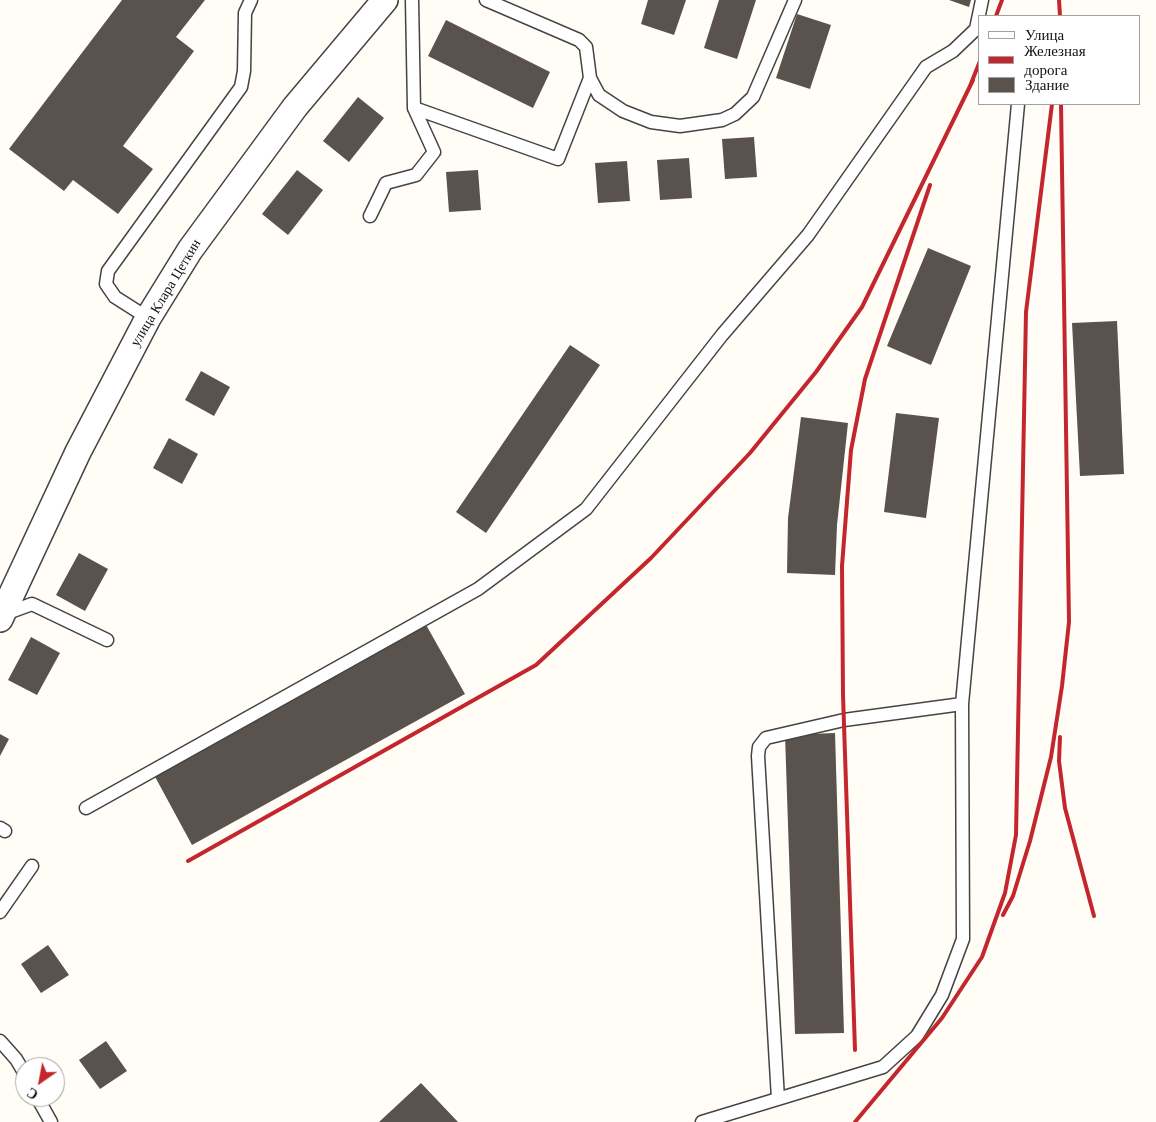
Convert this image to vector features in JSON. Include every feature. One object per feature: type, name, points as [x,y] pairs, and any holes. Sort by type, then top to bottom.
[{"type":"street","name":"улица Клара Цеткин","points":[[1,616],[78,452],[148,318],[190,250],[295,106],[385,0]]},
{"type":"lane","points":[[148,318],[115,297],[106,284],[108,271],[241,87],[244,71],[245,13],[251,0]]},
{"type":"lane","points":[[370,216],[386,182],[416,175],[434,152],[414,108],[412,0]]},
{"type":"lane","points":[[486,0],[578,40],[586,47],[590,78],[599,94],[623,111],[651,122],[680,126],[722,120],[735,114],[753,97],[795,0]]},
{"type":"lane","points":[[980,15],[982,0]]},
{"type":"lane","points":[[86,808],[478,589],[586,509],[722,335],[808,235],[926,67],[953,51],[978,31]]},
{"type":"lane","points":[[414,108],[558,159],[590,78]]},
{"type":"lane","points":[[702,1122],[883,1067],[917,1036],[942,995],[963,939],[962,704],[1018,105]]},
{"type":"lane","points":[[1,616],[32,604],[107,640]]},
{"type":"lane","points":[[778,1099],[759,747],[766,738],[844,720],[962,704]]},
{"type":"lane","points":[[0,912],[32,866]]},
{"type":"lane","points":[[0,1041],[15,1058]]},
{"type":"lane","points":[[43,1107],[51,1122]]},
{"type":"building","points":[[122,0],[205,0],[176,37],[194,51],[123,146],[153,169],[118,214],[73,180],[64,191],[9,149]]},
{"type":"building","points":[[648,0],[686,0],[674,35],[641,24]]},
{"type":"building","points":[[719,0],[756,0],[737,59],[704,48]]},
{"type":"building","points":[[949,0],[971,0],[969,7]]},
{"type":"building","points":[[797,14],[831,25],[810,89],[776,78]]},
{"type":"building","points":[[446,20],[550,72],[533,108],[428,56]]},
{"type":"building","points":[[358,97],[384,118],[349,162],[323,141]]},
{"type":"building","points":[[754,137],[757,177],[725,179],[722,139]]},
{"type":"building","points":[[689,158],[692,198],[660,200],[657,160]]},
{"type":"building","points":[[627,161],[630,201],[598,203],[595,163]]},
{"type":"building","points":[[297,170],[323,190],[288,235],[262,214]]},
{"type":"building","points":[[478,170],[481,210],[449,212],[446,172]]},
{"type":"building","points":[[928,248],[971,266],[931,365],[887,346]]},
{"type":"building","points":[[1117,321],[1124,474],[1080,476],[1072,323]]},
{"type":"building","points":[[570,345],[600,365],[486,533],[456,512]]},
{"type":"building","points":[[201,371],[230,387],[214,416],[185,400]]},
{"type":"building","points":[[896,413],[939,418],[926,518],[884,512]]},
{"type":"building","points":[[801,417],[848,423],[837,525],[835,575],[787,573],[788,518]]},
{"type":"building","points":[[169,438],[198,454],[182,484],[153,468]]},
{"type":"building","points":[[79,553],[108,569],[85,611],[56,595]]},
{"type":"building","points":[[425,623],[465,694],[192,845],[153,773]]},
{"type":"building","points":[[31,637],[60,653],[37,695],[8,680]]},
{"type":"building","points":[[835,733],[844,1033],[795,1034],[785,735]]},
{"type":"building","points":[[0,734],[9,739],[0,756]]},
{"type":"building","points":[[48,945],[69,975],[41,993],[21,964]]},
{"type":"building","points":[[106,1041],[127,1071],[100,1089],[79,1060]]},
{"type":"building","points":[[421,1083],[458,1122],[379,1122]]},
{"type":"railway","points":[[996,15],[1002,0]]},
{"type":"railway","points":[[1059,0],[1060,15]]},
{"type":"railway","points":[[970,86],[978,66]]},
{"type":"railway","points":[[188,861],[536,665],[651,558],[750,453],[816,372],[862,307],[973,80]]},
{"type":"railway","points":[[855,1122],[942,1018],[982,957],[1005,893],[1016,835],[1026,312],[1052,105]]},
{"type":"railway","points":[[1003,915],[1013,896],[1030,841],[1051,757],[1062,686],[1069,622],[1061,105]]},
{"type":"railway","points":[[855,1050],[843,695],[842,566],[851,450],[865,379],[930,185]]},
{"type":"railway","points":[[1060,737],[1059,761],[1065,808],[1094,916]]}]
